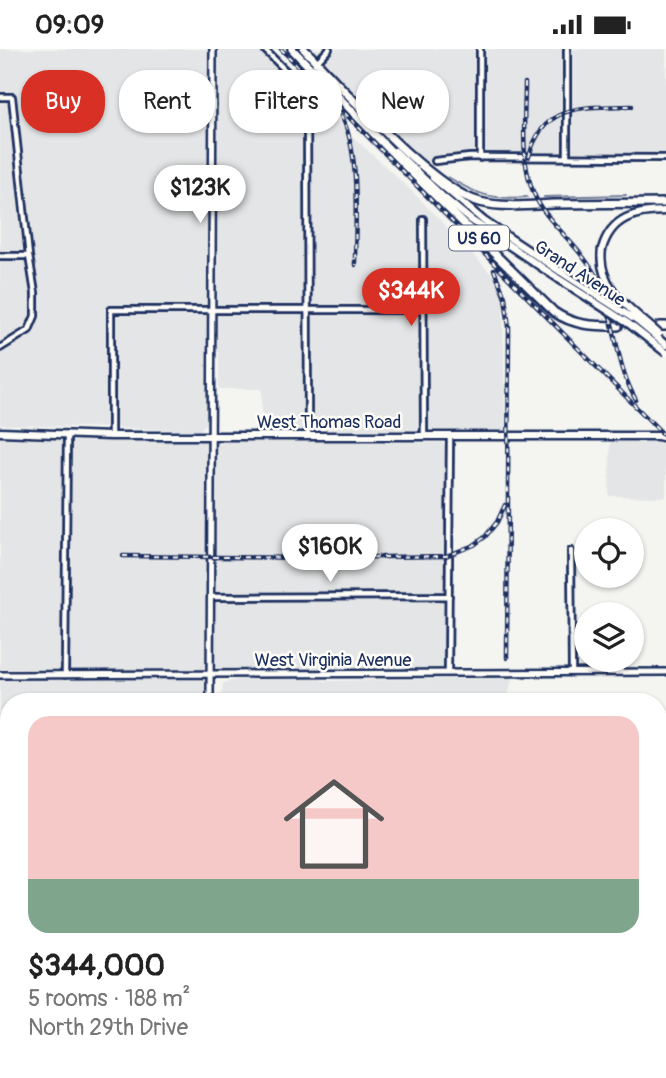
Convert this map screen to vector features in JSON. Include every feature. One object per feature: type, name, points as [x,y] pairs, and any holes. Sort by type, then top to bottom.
[{"type":"highway","name":"Grand Avenue","points":[[292,49],[356,103]]},
{"type":"highway","name":"Grand Avenue","points":[[304,49],[314,65],[356,114]]},
{"type":"highway","name":"US 60","points":[[373,133],[554,312],[583,324],[618,326]]},
{"type":"highway","name":"US 60","points":[[389,133],[433,174],[454,190],[476,201],[505,205],[666,203]]},
{"type":"main road","name":"Grand Avenue","points":[[376,133],[450,202],[488,232],[636,321],[666,343]]},
{"type":"main road","name":"Grand Avenue","points":[[388,133],[420,167],[464,205],[666,353]]},
{"type":"main road","points":[[666,211],[641,211],[622,219],[610,231],[603,249],[603,271],[612,290],[666,343]]},
{"type":"main road","name":"West Thomas Road","points":[[0,432],[111,436],[308,437],[662,437],[661,432],[666,432]]},
{"type":"street","points":[[210,693],[213,49]]},
{"type":"street","points":[[264,49],[306,93],[308,437]]},
{"type":"street","points":[[314,65],[329,49]]},
{"type":"street","points":[[480,49],[480,157]]},
{"type":"street","points":[[567,49],[567,157]]},
{"type":"street","points":[[0,97],[12,97],[36,316],[29,330],[0,348]]},
{"type":"street","points":[[435,161],[480,157],[666,158]]},
{"type":"street","points":[[423,219],[424,436]]},
{"type":"street","points":[[0,256],[29,256]]},
{"type":"street","points":[[111,436],[111,310],[423,310]]},
{"type":"street","points":[[65,675],[67,435]]},
{"type":"street","points":[[448,673],[450,436]]},
{"type":"street","points":[[571,551],[572,673]]},
{"type":"street","points":[[211,597],[449,596]]},
{"type":"street","name":"West Virginia Avenue","points":[[0,675],[666,672]]},
{"type":"shaded area","points":[[0,49],[266,49],[287,70],[229,70],[229,133],[342,133],[342,126],[411,190],[495,278],[503,291],[505,430],[262,429],[262,389],[219,389],[219,352],[206,353],[207,422],[200,430],[0,425]]},
{"type":"shaded area","points":[[311,49],[666,49],[666,153],[472,154],[426,163],[396,133],[449,133],[449,70],[356,70],[356,94],[342,80],[342,70],[332,70]]},
{"type":"shaded area","points":[[0,437],[207,442],[206,671],[0,669]]},
{"type":"shaded area","points":[[219,441],[443,443],[445,667],[215,668],[216,445]]},
{"type":"shaded area","points":[[610,442],[660,442],[666,449],[666,497],[609,496]]},
{"type":"shaded area","points":[[0,678],[206,678],[206,693],[0,693]]},
{"type":"shaded area","points":[[512,678],[509,693],[222,693],[223,683],[241,679],[324,681]]},
{"type":"waterway","points":[[448,177],[485,195],[527,197]]},
{"type":"waterway","points":[[544,197],[626,195]]},
{"type":"railway","points":[[281,49],[666,437]]},
{"type":"railway","points":[[525,83],[524,134],[530,184],[546,214],[581,255],[599,282],[624,372],[636,400]]},
{"type":"railway","points":[[529,157],[545,126],[568,111],[632,106]]},
{"type":"railway","points":[[342,118],[352,148],[354,168],[355,265]]},
{"type":"railway","points":[[494,270],[505,297],[509,327],[507,658]]},
{"type":"railway","points":[[123,556],[446,556],[474,545],[485,537],[497,522],[505,505]]}]
